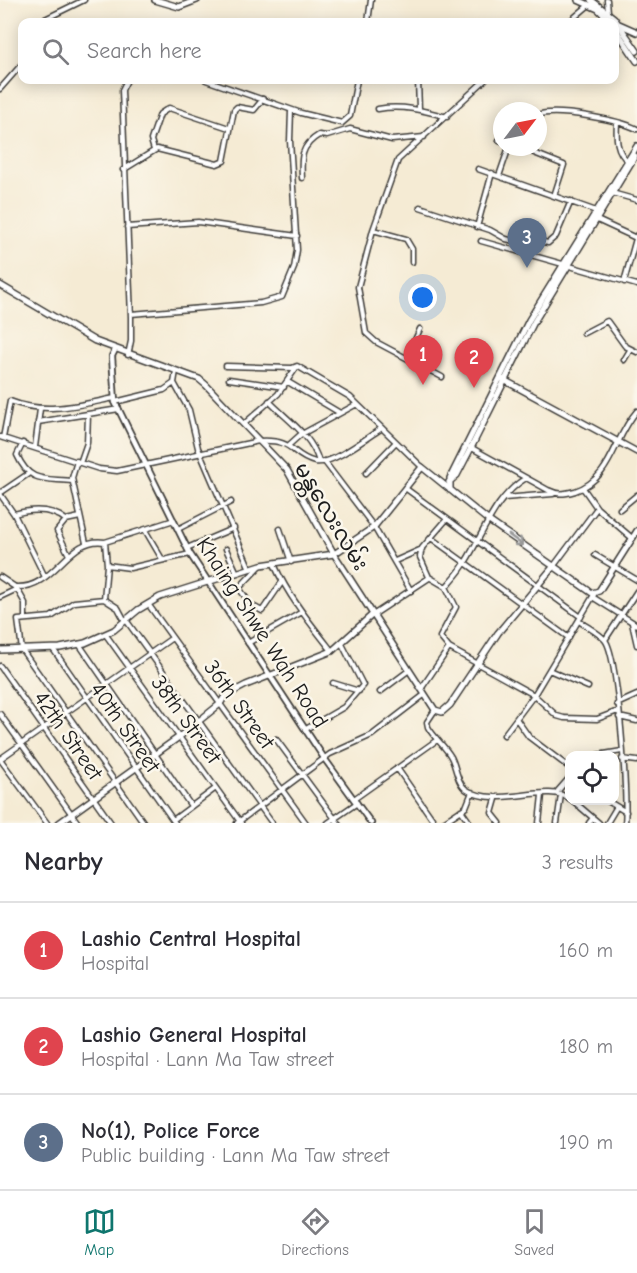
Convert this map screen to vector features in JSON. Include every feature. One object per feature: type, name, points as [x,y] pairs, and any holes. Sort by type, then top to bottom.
[{"type":"main road","points":[[154,0],[179,7],[197,0]]},
{"type":"main road","points":[[578,0],[592,1],[608,12],[612,18]]},
{"type":"main road","points":[[592,1],[607,18]]},
{"type":"main road","points":[[619,26],[637,32]]},
{"type":"main road","points":[[619,29],[637,51]]},
{"type":"main road","points":[[619,30],[637,61]]},
{"type":"main road","points":[[611,193],[637,146]]},
{"type":"main road","points":[[449,482],[457,475],[524,337],[548,294],[637,153]]},
{"type":"main road","points":[[567,264],[597,220],[599,212]]},
{"type":"main road","name":"မန္တလေးလမ်း","points":[[0,285],[72,329],[115,350],[199,379],[287,470],[334,554],[435,710]]},
{"type":"main road","points":[[503,379],[637,452]]},
{"type":"main road","points":[[0,650],[53,649],[79,644],[106,634],[147,603],[261,566],[334,554],[374,527],[422,467],[450,492],[595,596],[637,531]]},
{"type":"main road","points":[[437,478],[449,482]]},
{"type":"main road","points":[[449,482],[450,492]]},
{"type":"main road","points":[[435,710],[446,710],[498,633],[553,567]]},
{"type":"main road","points":[[59,823],[156,754],[220,704],[225,696],[269,675],[332,651],[372,615]]},
{"type":"street","points":[[47,18],[84,0]]},
{"type":"street","points":[[369,18],[371,0]]},
{"type":"street","points":[[607,0],[608,12]]},
{"type":"street","points":[[573,18],[592,1]]},
{"type":"street","points":[[0,89],[18,69]]},
{"type":"street","points":[[125,84],[122,90],[123,170],[131,341],[128,355]]},
{"type":"street","points":[[218,84],[291,110],[342,123],[350,116],[356,84]]},
{"type":"street","points":[[418,84],[419,109]]},
{"type":"street","points":[[442,377],[376,342],[364,330],[358,287],[373,230],[398,160],[481,84]]},
{"type":"street","points":[[123,170],[154,150],[162,149],[217,164],[224,161],[234,110],[237,107],[254,111],[263,99]]},
{"type":"street","points":[[378,109],[394,106],[419,109],[447,117]]},
{"type":"street","points":[[154,150],[151,140],[160,114],[169,108],[229,128]]},
{"type":"street","points":[[130,314],[261,303],[282,297],[294,268],[297,236],[290,141],[291,110]]},
{"type":"street","points":[[547,112],[617,123],[637,129]]},
{"type":"street","points":[[617,123],[616,139],[622,157],[628,161]]},
{"type":"street","points":[[302,178],[301,154],[307,144],[319,135],[327,136],[350,129],[392,140],[424,137]]},
{"type":"street","points":[[499,176],[507,156]]},
{"type":"street","points":[[542,156],[564,165],[555,196]]},
{"type":"street","points":[[478,169],[599,212]]},
{"type":"street","points":[[477,227],[492,173]]},
{"type":"street","points":[[611,193],[637,200]]},
{"type":"street","points":[[420,207],[518,242],[531,239],[548,243],[556,236],[571,201]]},
{"type":"street","points":[[597,220],[636,240],[624,282]]},
{"type":"street","points":[[127,227],[198,222],[297,236]]},
{"type":"street","points":[[373,230],[406,239],[412,249],[412,262]]},
{"type":"street","points":[[481,241],[637,285]]},
{"type":"street","points":[[584,333],[607,321],[630,350],[637,352]]},
{"type":"street","points":[[407,358],[420,329]]},
{"type":"street","name":"Khaing Shwe Wah Road","points":[[115,350],[112,356],[115,400],[118,409],[189,551],[207,583],[324,758],[371,823]]},
{"type":"street","points":[[624,360],[630,350]]},
{"type":"street","points":[[226,366],[292,368],[297,366]]},
{"type":"street","points":[[244,424],[284,387],[297,366]]},
{"type":"street","points":[[297,366],[358,404],[422,467]]},
{"type":"street","points":[[177,370],[174,383],[164,390],[115,400],[40,409],[27,408],[10,401],[2,438],[79,462],[117,471],[146,467],[259,441],[277,440],[306,458],[321,462],[349,449],[382,428]]},
{"type":"street","points":[[229,379],[284,387]]},
{"type":"street","points":[[288,382],[340,413]]},
{"type":"street","points":[[174,383],[189,410],[200,454],[250,569]]},
{"type":"street","points":[[268,401],[303,433],[314,447],[321,462],[374,527],[411,591]]},
{"type":"street","points":[[290,446],[303,433],[358,404]]},
{"type":"street","points":[[35,447],[40,409]]},
{"type":"street","points":[[38,422],[118,409]]},
{"type":"street","points":[[503,498],[556,494],[584,488],[602,474],[617,442],[636,414]]},
{"type":"street","points":[[86,543],[72,481],[87,443],[88,415]]},
{"type":"street","points":[[366,473],[396,442]]},
{"type":"street","points":[[23,443],[17,455],[28,474],[38,479],[72,481]]},
{"type":"street","points":[[469,447],[556,494]]},
{"type":"street","points":[[28,474],[0,493],[14,514],[45,577]]},
{"type":"street","points":[[446,587],[466,563],[503,498],[515,485],[526,478]]},
{"type":"street","points":[[405,488],[538,586],[605,640],[612,657],[619,717],[625,823]]},
{"type":"street","points":[[584,488],[597,508],[632,538]]},
{"type":"street","points":[[620,509],[637,495]]},
{"type":"street","points":[[178,529],[231,502]]},
{"type":"street","points":[[553,567],[597,508]]},
{"type":"street","points":[[14,514],[42,510],[66,520],[80,517]]},
{"type":"street","points":[[395,561],[422,548],[447,519]]},
{"type":"street","points":[[66,520],[57,531],[69,555]]},
{"type":"street","points":[[0,597],[16,588],[35,584],[62,565],[69,555],[86,543],[105,542],[174,520]]},
{"type":"street","points":[[107,565],[130,568],[162,559],[189,551],[234,528]]},
{"type":"street","points":[[280,529],[291,562]]},
{"type":"street","points":[[145,530],[162,559]]},
{"type":"street","points":[[431,538],[569,638]]},
{"type":"street","points":[[104,599],[107,565],[105,542]]},
{"type":"street","points":[[422,548],[420,559],[429,578],[446,587],[456,607],[440,638],[449,648],[534,695],[557,716],[572,720],[597,718],[618,711]]},
{"type":"street","points":[[226,549],[237,573]]},
{"type":"street","points":[[595,555],[637,580]]},
{"type":"street","points":[[274,564],[282,582],[332,651]]},
{"type":"street","points":[[261,566],[239,588],[251,606],[262,610],[282,582]]},
{"type":"street","points":[[0,577],[16,588],[25,603],[25,618]]},
{"type":"street","points":[[372,615],[429,578]]},
{"type":"street","points":[[605,640],[637,591]]},
{"type":"street","points":[[504,735],[534,695],[595,596],[637,625]]},
{"type":"street","points":[[144,823],[21,650],[18,621],[25,618],[51,617],[74,602],[104,599],[118,608],[272,823]]},
{"type":"street","name":"36th Street","points":[[147,603],[306,823]]},
{"type":"street","points":[[248,643],[302,612]]},
{"type":"street","points":[[632,623],[637,645]]},
{"type":"street","name":"38th Street","points":[[106,634],[239,822]]},
{"type":"street","points":[[47,823],[0,759],[172,638]]},
{"type":"street","points":[[79,644],[191,806]]},
{"type":"street","points":[[306,729],[330,717],[359,691],[363,683],[342,644]]},
{"type":"street","points":[[239,822],[324,758],[372,735],[422,693],[449,648]]},
{"type":"street","name":"40th Street","points":[[53,649],[174,821]]},
{"type":"street","name":"42th Street","points":[[0,666],[111,823]]},
{"type":"street","points":[[549,670],[588,687]]},
{"type":"street","points":[[380,692],[408,671]]},
{"type":"street","points":[[333,684],[359,691]]},
{"type":"street","points":[[617,704],[637,695]]},
{"type":"street","points":[[435,710],[427,722],[450,757],[464,787],[472,792],[496,799],[558,794],[565,797]]},
{"type":"street","points":[[0,714],[78,823]]},
{"type":"street","points":[[619,717],[637,721]]},
{"type":"street","points":[[517,720],[529,737],[565,764]]},
{"type":"street","points":[[276,739],[336,821]]},
{"type":"street","points":[[328,823],[336,821],[355,801],[437,740]]},
{"type":"street","points":[[622,759],[637,761]]},
{"type":"street","points":[[397,768],[435,823]]},
{"type":"street","points":[[557,823],[558,794],[565,784]]},
{"type":"street","points":[[174,821],[216,788]]},
{"type":"street","points":[[442,823],[466,807],[472,792]]},
{"type":"street","points":[[539,823],[542,795]]},
{"type":"street","points":[[496,799],[492,813],[500,823]]},
{"type":"street","points":[[577,805],[599,823]]},
{"type":"street","points":[[612,805],[626,813]]},
{"type":"street","points":[[607,823],[616,808]]},
{"type":"street","points":[[461,810],[470,823]]},
{"type":"street","points":[[589,823],[592,818]]},
{"type":"place","name":"No(1), Police Force","points":[[527,268]]},
{"type":"place","name":"Lashio Central Hospital","points":[[423,385]]},
{"type":"place","name":"Lashio General Hospital","points":[[474,388]]}]
